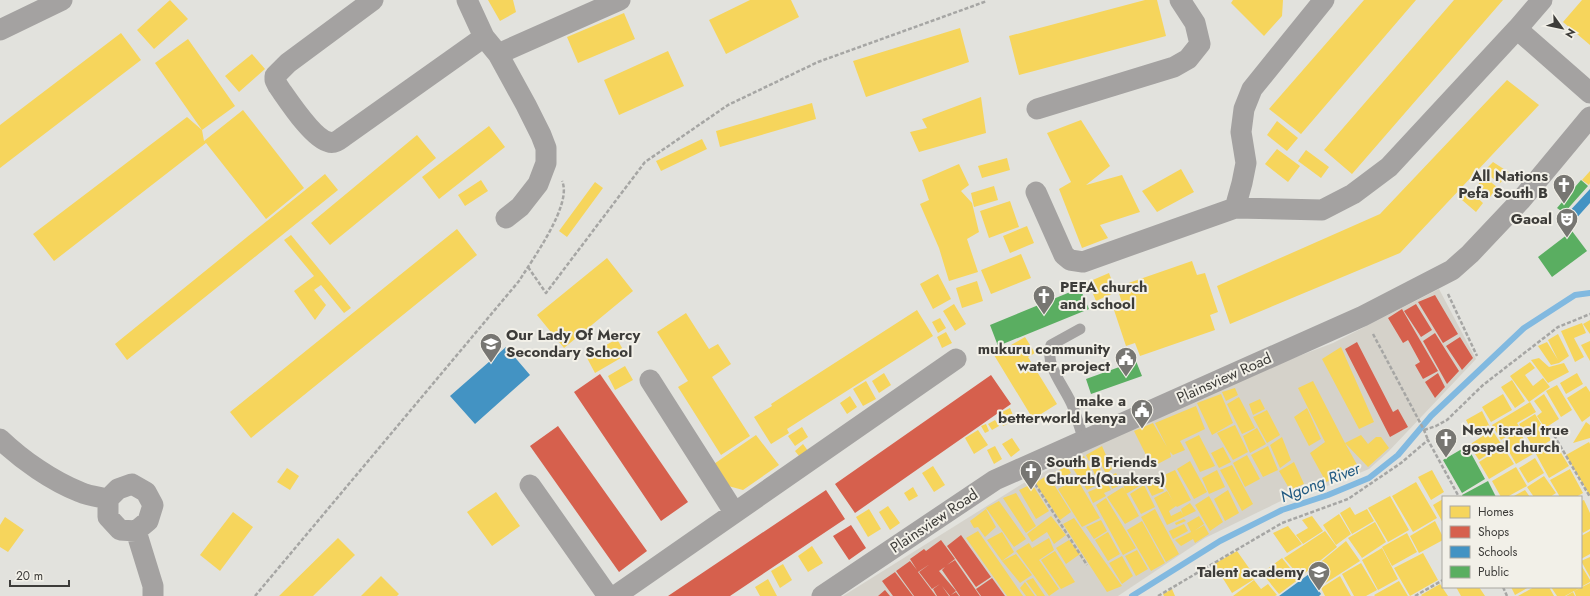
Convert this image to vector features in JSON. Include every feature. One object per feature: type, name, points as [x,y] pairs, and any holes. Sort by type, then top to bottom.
[{"type":"street","points":[[0,30],[62,0]]},
{"type":"street","points":[[373,0],[288,63],[275,76],[278,86],[311,130],[329,143],[333,143],[344,137],[484,37]]},
{"type":"street","points":[[467,0],[484,37],[498,54],[541,135],[546,148],[546,163],[538,184],[520,207],[506,218]]},
{"type":"street","points":[[498,54],[620,0]]},
{"type":"street","points":[[1037,108],[1174,67],[1188,58],[1200,44],[1196,23],[1180,0]]},
{"type":"street","points":[[1235,208],[1246,163],[1241,132],[1244,109],[1252,89],[1324,0]]},
{"type":"street","points":[[1036,192],[1064,255],[1070,260],[1083,262],[1235,208],[1322,210],[1353,194],[1389,167],[1542,0]]},
{"type":"street","points":[[1517,29],[1590,93]]},
{"type":"street","name":"Plainsview Road","points":[[822,596],[996,480],[1363,316],[1439,277],[1461,263],[1521,200],[1590,117]]},
{"type":"street","points":[[615,596],[956,359]]},
{"type":"street","points":[[650,380],[734,512]]},
{"type":"street","points":[[0,439],[14,452],[39,470],[81,493],[108,499]]},
{"type":"street","points":[[132,484],[146,492],[153,505],[148,521],[136,531],[120,530],[108,517],[108,499],[118,489],[132,484]]},
{"type":"street","points":[[530,485],[608,596]]},
{"type":"street","points":[[136,531],[153,586],[153,596]]},
{"type":"lane","points":[[1080,329],[1051,345],[1048,352],[1053,368],[1073,406],[1084,440]]},
{"type":"path","points":[[528,267],[546,292],[645,162],[728,105],[818,62],[987,1]]},
{"type":"path","points":[[255,596],[514,287],[546,238],[562,207],[564,186],[561,180]]},
{"type":"path","points":[[1439,277],[1477,356]]},
{"type":"path","points":[[1424,430],[1447,420],[1483,385],[1558,326],[1590,314]]},
{"type":"path","points":[[1363,316],[1458,496]]},
{"type":"path","points":[[1551,430],[1590,497]]},
{"type":"path","points":[[1158,596],[1282,523],[1348,499],[1401,463],[1428,440]]},
{"type":"path","points":[[1024,467],[1087,564]]},
{"type":"path","points":[[1415,596],[1442,581]]},
{"type":"shaded area","points":[[1439,289],[1476,359],[1388,452],[1369,469],[1333,484],[1281,501],[1205,538],[1118,596],[843,596],[1022,484],[1092,446],[1283,362],[1333,343]]},
{"type":"building: Homes","points":[[170,0],[188,19],[154,49],[137,30]]},
{"type":"building: Homes","points":[[488,0],[513,0],[516,12],[500,21]]},
{"type":"building: Homes","points":[[750,0],[791,0],[799,17],[726,54],[709,20]]},
{"type":"building: Homes","points":[[1145,0],[1157,0],[1166,36],[1019,75],[1009,36]]},
{"type":"building: Homes","points":[[1233,0],[1283,0],[1282,16],[1264,36],[1231,3]]},
{"type":"building: Homes","points":[[1364,0],[1416,0],[1301,134],[1269,109]]},
{"type":"building: Homes","points":[[1454,0],[1503,0],[1352,174],[1324,150]]},
{"type":"building: Homes","points":[[1582,0],[1590,0],[1590,45],[1563,22]]},
{"type":"building: Homes","points":[[624,13],[635,39],[578,63],[567,37]]},
{"type":"building: Homes","points":[[960,28],[969,62],[866,97],[853,61]]},
{"type":"building: Homes","points":[[121,33],[141,60],[0,168],[0,125]]},
{"type":"building: Homes","points":[[188,39],[235,106],[202,130],[155,63]]},
{"type":"building: Homes","points":[[668,51],[684,86],[619,115],[604,80]]},
{"type":"building: Homes","points":[[252,54],[265,69],[239,92],[225,76]]},
{"type":"building: Homes","points":[[1507,80],[1539,105],[1400,253],[1230,324],[1217,286],[1380,214]]},
{"type":"building: Homes","points":[[981,97],[986,133],[919,152],[910,132],[927,128],[922,119]]},
{"type":"building: Homes","points":[[812,103],[816,119],[720,147],[716,131]]},
{"type":"building: Homes","points":[[243,110],[304,188],[266,219],[206,143],[54,261],[33,234],[187,117],[202,130],[204,141]]},
{"type":"building: Homes","points":[[1081,120],[1110,166],[1086,185],[1122,175],[1140,212],[1100,225],[1108,238],[1082,248],[1059,189],[1071,182],[1047,133]]},
{"type":"building: Homes","points":[[1277,121],[1298,138],[1287,151],[1267,135]]},
{"type":"building: Homes","points":[[489,126],[505,147],[439,199],[422,177]]},
{"type":"building: Homes","points":[[417,135],[436,158],[330,245],[311,223]]},
{"type":"building: Homes","points":[[702,139],[707,149],[661,171],[656,161]]},
{"type":"building: Homes","points":[[1277,149],[1300,166],[1288,182],[1265,164]]},
{"type":"building: Homes","points":[[1306,150],[1329,167],[1321,178],[1298,161]]},
{"type":"building: Homes","points":[[1007,158],[1010,170],[982,178],[978,166]]},
{"type":"building: Homes","points":[[1493,162],[1510,173],[1500,183],[1483,172]]},
{"type":"building: Homes","points":[[959,164],[969,185],[961,191],[972,203],[979,232],[967,239],[978,272],[949,281],[939,248],[920,204],[929,200],[922,180]]},
{"type":"building: Homes","points":[[1181,169],[1194,192],[1157,212],[1142,191]]},
{"type":"building: Homes","points":[[1590,171],[1590,183],[1589,185],[1582,180]]},
{"type":"building: Homes","points":[[325,174],[338,190],[127,360],[115,344]]},
{"type":"building: Homes","points":[[1483,176],[1497,187],[1490,197],[1476,189]]},
{"type":"building: Homes","points":[[481,180],[488,191],[465,206],[458,195]]},
{"type":"building: Homes","points":[[595,182],[603,188],[567,237],[559,231]]},
{"type":"building: Homes","points":[[994,186],[998,200],[974,207],[971,193]]},
{"type":"building: Homes","points":[[1469,190],[1483,203],[1476,212],[1462,200]]},
{"type":"building: Homes","points":[[1010,201],[1019,227],[989,238],[980,211]]},
{"type":"building: Homes","points":[[1027,226],[1034,243],[1010,253],[1003,236]]},
{"type":"building: Homes","points":[[457,229],[477,255],[251,438],[230,412]]},
{"type":"building: Homes","points":[[291,235],[351,308],[344,313],[321,285],[314,290],[326,305],[315,320],[294,291],[314,276],[284,240]]},
{"type":"building: Homes","points":[[1021,254],[1031,278],[991,294],[981,270]]},
{"type":"building: Homes","points":[[607,258],[633,291],[564,348],[537,315]]},
{"type":"building: Homes","points":[[1192,261],[1197,275],[1205,273],[1218,312],[1210,315],[1215,330],[1140,356],[1135,343],[1126,346],[1113,307],[1122,303],[1117,287]]},
{"type":"building: Homes","points":[[1109,273],[1116,292],[1096,301],[1088,282]]},
{"type":"building: Homes","points":[[938,274],[951,299],[933,309],[920,284]]},
{"type":"building: Homes","points":[[977,281],[983,301],[962,308],[956,288]]},
{"type":"building: Homes","points":[[954,304],[966,324],[955,331],[943,311]]},
{"type":"building: Homes","points":[[917,310],[933,336],[787,429],[789,433],[771,444],[754,417],[772,406],[771,404]]},
{"type":"building: Homes","points":[[686,313],[709,349],[718,344],[731,364],[712,377],[750,436],[721,455],[678,387],[688,381],[657,332]]},
{"type":"building: Homes","points":[[940,318],[946,328],[938,333],[932,322]]},
{"type":"building: Homes","points":[[1590,320],[1590,334],[1583,324]]},
{"type":"building: Homes","points":[[1582,323],[1586,333],[1574,338],[1584,357],[1575,362],[1561,331]]},
{"type":"building: Homes","points":[[946,332],[952,343],[942,348],[937,337]]},
{"type":"building: Homes","points":[[1558,334],[1569,356],[1559,363],[1551,365],[1538,346],[1547,342],[1558,360],[1548,340]]},
{"type":"building: Homes","points":[[1025,337],[1035,353],[1028,357],[1057,404],[1033,419],[994,355]]},
{"type":"building: Homes","points":[[617,339],[626,355],[595,373],[586,356]]},
{"type":"building: Homes","points":[[1590,341],[1590,361],[1581,345]]},
{"type":"building: Homes","points":[[1341,347],[1374,422],[1359,429],[1322,359]]},
{"type":"building: Homes","points":[[1539,358],[1549,367],[1564,363],[1569,372],[1548,383],[1531,360]]},
{"type":"building: Homes","points":[[1530,362],[1535,368],[1525,375],[1533,386],[1543,378],[1550,387],[1529,402],[1510,376]]},
{"type":"building: Homes","points":[[625,366],[633,380],[615,390],[608,376]]},
{"type":"building: Homes","points":[[884,373],[891,385],[879,393],[872,381]]},
{"type":"building: Homes","points":[[1577,373],[1583,384],[1566,394],[1560,383]]},
{"type":"building: Homes","points":[[1512,380],[1525,401],[1515,408],[1501,387]]},
{"type":"building: Homes","points":[[866,381],[876,399],[863,406],[853,389]]},
{"type":"building: Homes","points":[[1313,381],[1360,470],[1326,482],[1310,453],[1325,442],[1298,388]]},
{"type":"building: Homes","points":[[1557,385],[1572,410],[1561,417],[1546,391]]},
{"type":"building: Homes","points":[[1586,386],[1590,392],[1590,416],[1582,422],[1567,398]]},
{"type":"building: Homes","points":[[1235,388],[1238,395],[1226,401],[1222,392]]},
{"type":"building: Homes","points":[[1221,394],[1233,423],[1212,435],[1197,403]]},
{"type":"building: Homes","points":[[1503,394],[1512,410],[1491,422],[1482,407]]},
{"type":"building: Homes","points":[[1544,394],[1559,419],[1545,428],[1537,416],[1542,412],[1534,401]]},
{"type":"building: Homes","points":[[850,396],[857,407],[847,414],[840,403]]},
{"type":"building: Homes","points":[[1239,397],[1255,428],[1242,434],[1227,404]]},
{"type":"building: Homes","points":[[1260,399],[1265,409],[1253,415],[1249,404]]},
{"type":"building: Homes","points":[[1530,402],[1536,412],[1517,423],[1520,428],[1501,440],[1492,425]]},
{"type":"building: Homes","points":[[1196,406],[1205,429],[1180,441],[1185,450],[1173,455],[1170,452],[1171,457],[1152,467],[1134,431],[1153,423],[1167,447],[1155,423]]},
{"type":"building: Homes","points":[[1010,408],[1015,420],[1003,426],[998,414]]},
{"type":"building: Homes","points":[[1307,408],[1321,439],[1309,446],[1294,417]]},
{"type":"building: Homes","points":[[1267,410],[1280,435],[1267,443],[1253,417]]},
{"type":"building: Homes","points":[[1482,411],[1490,427],[1474,435],[1466,420]]},
{"type":"building: Homes","points":[[1535,414],[1551,440],[1535,450],[1519,424]]},
{"type":"building: Homes","points":[[995,420],[999,426],[992,430],[988,424]]},
{"type":"building: Homes","points":[[1586,422],[1590,425],[1590,438],[1573,443]]},
{"type":"building: Homes","points":[[986,424],[989,431],[985,433],[981,426]]},
{"type":"building: Homes","points":[[1235,425],[1248,452],[1233,460],[1217,433]]},
{"type":"building: Homes","points":[[802,427],[808,437],[795,446],[788,436]]},
{"type":"building: Homes","points":[[1257,428],[1266,444],[1250,453],[1243,436]]},
{"type":"building: Homes","points":[[978,430],[988,445],[974,454],[965,438]]},
{"type":"building: Homes","points":[[1492,430],[1502,445],[1479,460],[1469,445]]},
{"type":"building: Homes","points":[[1519,431],[1533,454],[1516,464],[1503,441]]},
{"type":"building: Homes","points":[[756,435],[779,465],[743,490],[721,484],[711,466]]},
{"type":"building: Homes","points":[[1199,435],[1215,466],[1200,472],[1185,442]]},
{"type":"building: Homes","points":[[1361,435],[1368,444],[1376,437],[1381,437],[1389,448],[1368,467],[1345,443]]},
{"type":"building: Homes","points":[[1282,437],[1291,460],[1280,468],[1270,445]]},
{"type":"building: Homes","points":[[1012,438],[1020,450],[1011,457],[1002,444]]},
{"type":"building: Homes","points":[[1589,442],[1590,444],[1590,496],[1566,455]]},
{"type":"building: Homes","points":[[1555,443],[1569,466],[1549,478],[1536,454]]},
{"type":"building: Homes","points":[[803,444],[811,455],[803,461],[795,451]]},
{"type":"building: Homes","points":[[995,446],[1002,459],[994,464],[987,450]]},
{"type":"building: Homes","points":[[1102,446],[1112,469],[1106,474],[1100,462],[1097,461],[1096,458],[1089,461],[1086,455]]},
{"type":"building: Homes","points":[[1268,446],[1278,470],[1263,477],[1251,455]]},
{"type":"building: Homes","points":[[1223,447],[1231,462],[1219,468],[1211,453]]},
{"type":"building: Homes","points":[[1503,447],[1514,464],[1489,479],[1479,462]]},
{"type":"building: Homes","points":[[1247,455],[1260,479],[1245,487],[1233,463]]},
{"type":"building: Homes","points":[[1084,456],[1097,485],[1087,490],[1070,464]]},
{"type":"building: Homes","points":[[1535,458],[1544,473],[1528,483],[1519,468]]},
{"type":"building: Homes","points":[[1190,461],[1207,492],[1194,499],[1177,469]]},
{"type":"building: Homes","points":[[1294,462],[1304,484],[1290,490],[1279,471]]},
{"type":"building: Homes","points":[[1097,463],[1111,490],[1104,493],[1106,496],[1093,503],[1088,492],[1100,487],[1091,466]]},
{"type":"building: Homes","points":[[1232,465],[1253,504],[1242,511],[1220,470]]},
{"type":"building: Homes","points":[[933,466],[945,485],[934,492],[922,473]]},
{"type":"building: Homes","points":[[1067,466],[1071,473],[1056,481],[1052,474]]},
{"type":"building: Homes","points":[[1516,467],[1527,486],[1509,496],[1500,496],[1492,481]]},
{"type":"building: Homes","points":[[287,468],[299,476],[290,490],[277,482]]},
{"type":"building: Homes","points":[[1570,469],[1583,493],[1578,496],[1559,496],[1550,480]]},
{"type":"building: Homes","points":[[1175,470],[1191,500],[1177,507],[1176,506],[1169,511],[1171,516],[1181,511],[1183,515],[1181,509],[1190,503],[1196,511],[1167,525],[1154,498],[1167,491],[1173,501],[1160,477]]},
{"type":"building: Homes","points":[[1217,470],[1225,487],[1209,494],[1202,478]]},
{"type":"building: Homes","points":[[1432,470],[1444,492],[1431,500],[1418,477]]},
{"type":"building: Homes","points":[[1116,473],[1120,481],[1134,473],[1141,485],[1126,494],[1123,484],[1112,489],[1108,477]]},
{"type":"building: Homes","points":[[1048,475],[1071,512],[1060,520],[1035,483]]},
{"type":"building: Homes","points":[[1544,476],[1556,493],[1552,496],[1533,496],[1527,487]]},
{"type":"building: Homes","points":[[1157,478],[1164,491],[1152,496],[1146,484]]},
{"type":"building: Homes","points":[[1077,479],[1100,518],[1082,527],[1058,489]]},
{"type":"building: Homes","points":[[1416,482],[1437,518],[1413,532],[1392,496]]},
{"type":"building: Homes","points":[[1032,484],[1049,511],[1036,519],[1019,490]]},
{"type":"building: Homes","points":[[1144,485],[1155,507],[1141,514],[1130,494]]},
{"type":"building: Homes","points":[[913,487],[918,496],[909,501],[904,493]]},
{"type":"building: Homes","points":[[1123,487],[1139,516],[1125,524],[1107,497]]},
{"type":"building: Homes","points":[[1228,490],[1239,513],[1225,521],[1214,499]]},
{"type":"building: Homes","points":[[1525,490],[1529,496],[1514,496]]},
{"type":"building: Homes","points":[[496,492],[520,526],[492,546],[467,512]]},
{"type":"building: Homes","points":[[1016,493],[1036,526],[1026,533],[1003,498]]},
{"type":"building: Homes","points":[[1209,496],[1223,522],[1210,531],[1195,505]]},
{"type":"building: Homes","points":[[1390,496],[1409,530],[1388,542],[1368,508]]},
{"type":"building: Homes","points":[[1106,498],[1136,548],[1123,555],[1096,505]]},
{"type":"building: Homes","points":[[1442,500],[1442,521],[1433,505]]},
{"type":"building: Homes","points":[[1584,500],[1590,513],[1590,529],[1583,533],[1582,531],[1582,501]]},
{"type":"building: Homes","points":[[999,501],[1026,539],[1014,547],[986,508]]},
{"type":"building: Homes","points":[[888,506],[900,523],[890,530],[879,512]]},
{"type":"building: Homes","points":[[1350,507],[1355,515],[1367,509],[1374,521],[1352,534],[1340,513]]},
{"type":"building: Homes","points":[[869,509],[881,529],[868,537],[856,517]]},
{"type":"building: Homes","points":[[986,509],[996,527],[985,537],[978,527],[974,528],[970,521]]},
{"type":"building: Homes","points":[[1155,509],[1179,554],[1166,562],[1141,517]]},
{"type":"building: Homes","points":[[233,512],[253,527],[220,571],[200,555]]},
{"type":"building: Homes","points":[[1339,514],[1351,534],[1336,545],[1323,525]]},
{"type":"building: Homes","points":[[1051,516],[1066,535],[1054,544],[1047,532],[1032,542],[1027,534]]},
{"type":"building: Homes","points":[[1199,516],[1204,524],[1194,531],[1204,525],[1209,534],[1195,543],[1193,539],[1181,546],[1175,540],[1191,532],[1187,523]]},
{"type":"building: Homes","points":[[1312,516],[1323,531],[1303,544],[1296,535],[1308,528],[1302,520]]},
{"type":"building: Homes","points":[[5,517],[24,530],[8,552],[0,547],[0,525]]},
{"type":"building: Homes","points":[[1074,518],[1122,586],[1107,592],[1063,524]]},
{"type":"building: Homes","points":[[1184,519],[1186,521],[1176,525],[1175,523]]},
{"type":"building: Homes","points":[[1101,520],[1107,531],[1094,539],[1086,527]]},
{"type":"building: Homes","points":[[1142,521],[1165,563],[1151,571],[1127,530]]},
{"type":"building: Homes","points":[[1435,521],[1442,535],[1442,541],[1419,553],[1410,536]]},
{"type":"building: Homes","points":[[1375,522],[1386,542],[1362,558],[1348,538]]},
{"type":"building: Homes","points":[[1184,524],[1188,531],[1173,539],[1169,531]]},
{"type":"building: Homes","points":[[1288,526],[1302,544],[1287,553],[1273,533]]},
{"type":"building: Homes","points":[[978,531],[1023,596],[1007,596],[966,538]]},
{"type":"building: Homes","points":[[1325,531],[1337,547],[1300,577],[1284,558]]},
{"type":"building: Homes","points":[[1590,531],[1590,554],[1582,558],[1582,535]]},
{"type":"building: Homes","points":[[1002,532],[1014,552],[1002,561],[987,540]]},
{"type":"building: Homes","points":[[1108,532],[1120,554],[1108,561],[1095,540]]},
{"type":"building: Homes","points":[[1407,533],[1417,552],[1392,566],[1382,547]]},
{"type":"building: Homes","points":[[338,538],[355,555],[313,596],[279,596]]},
{"type":"building: Homes","points":[[1049,538],[1054,550],[1039,560],[1059,589],[1049,596],[1016,551],[1029,543],[1032,548]]},
{"type":"building: Homes","points":[[1069,540],[1080,554],[1066,564],[1056,548]]},
{"type":"building: Homes","points":[[1346,541],[1360,561],[1321,586],[1311,570]]},
{"type":"building: Homes","points":[[812,546],[823,563],[808,572],[798,556]]},
{"type":"building: Homes","points":[[1382,548],[1398,579],[1378,590],[1362,560]]},
{"type":"building: Homes","points":[[1137,550],[1148,569],[1136,576],[1125,556]]},
{"type":"building: Homes","points":[[1055,551],[1075,582],[1061,589],[1041,560]]},
{"type":"building: Homes","points":[[1237,551],[1256,578],[1232,593],[1214,564]]},
{"type":"building: Homes","points":[[1423,553],[1438,580],[1410,596],[1394,568]]},
{"type":"building: Homes","points":[[1016,554],[1032,575],[1020,583],[1002,561]]},
{"type":"building: Homes","points":[[1122,556],[1133,576],[1122,584],[1109,563]]},
{"type":"building: Homes","points":[[1590,557],[1590,577],[1582,563],[1582,561]]},
{"type":"building: Homes","points":[[1282,558],[1299,579],[1279,594],[1262,573]]},
{"type":"building: Homes","points":[[1361,563],[1377,590],[1366,596],[1354,596],[1342,574]]},
{"type":"building: Homes","points":[[783,564],[792,580],[780,588],[771,571]]},
{"type":"building: Homes","points":[[1582,567],[1590,580],[1590,582],[1582,586]]},
{"type":"building: Homes","points":[[381,576],[399,594],[397,596],[361,596]]},
{"type":"building: Homes","points":[[1340,576],[1351,596],[1325,596],[1321,588]]},
{"type":"building: Homes","points":[[1033,578],[1045,596],[1037,596],[1026,581]]},
{"type":"building: Homes","points":[[768,579],[777,596],[760,596],[755,587]]},
{"type":"building: Homes","points":[[1254,580],[1261,589],[1268,584],[1277,595],[1233,596]]},
{"type":"building: Homes","points":[[1399,581],[1408,596],[1374,595]]},
{"type":"building: Homes","points":[[1025,582],[1035,596],[1026,596],[1020,588]]},
{"type":"building: Homes","points":[[1590,583],[1590,596],[1576,596],[1574,591]]},
{"type":"building: Homes","points":[[1440,584],[1448,596],[1422,596],[1421,595]]},
{"type":"building: Homes","points":[[1457,588],[1480,588],[1485,596],[1461,596]]},
{"type":"building: Homes","points":[[1512,588],[1527,588],[1515,595]]},
{"type":"building: Homes","points":[[1532,588],[1550,588],[1554,596],[1518,596]]},
{"type":"building: Homes","points":[[1552,588],[1579,588],[1565,596],[1557,596]]},
{"type":"building: Homes","points":[[1172,589],[1175,596],[1164,596],[1163,594]]},
{"type":"building: Homes","points":[[1573,592],[1575,596],[1566,596]]},
{"type":"building: Shops","points":[[1435,295],[1458,334],[1443,343],[1418,302]]},
{"type":"building: Shops","points":[[1416,304],[1432,330],[1421,337],[1404,311]]},
{"type":"building: Shops","points":[[1402,309],[1438,371],[1423,379],[1415,365],[1420,362],[1408,340],[1403,343],[1388,318]]},
{"type":"building: Shops","points":[[1435,333],[1459,371],[1447,384],[1423,341]]},
{"type":"building: Shops","points":[[1460,337],[1473,358],[1462,370],[1446,346]]},
{"type":"building: Shops","points":[[1357,342],[1393,412],[1398,409],[1408,427],[1390,437],[1345,349]]},
{"type":"building: Shops","points":[[1438,373],[1445,387],[1435,398],[1425,382]]},
{"type":"building: Shops","points":[[600,374],[688,502],[661,521],[574,392]]},
{"type":"building: Shops","points":[[991,375],[1011,404],[855,513],[835,484]]},
{"type":"building: Shops","points":[[558,426],[647,551],[619,572],[530,446]]},
{"type":"building: Shops","points":[[826,490],[845,519],[730,596],[668,596]]},
{"type":"building: Shops","points":[[851,525],[866,548],[849,560],[833,536]]},
{"type":"building: Shops","points":[[961,535],[991,577],[976,587],[947,546]]},
{"type":"building: Shops","points":[[941,540],[955,559],[947,565],[955,560],[980,596],[960,596],[942,570],[945,567],[939,571],[956,591],[951,595],[956,592],[959,596],[950,596],[942,586],[949,596],[937,596],[933,589],[940,584],[932,589],[919,572],[930,564],[918,572],[936,596],[914,596],[896,571],[910,561],[917,570],[910,559],[924,549],[926,551]]},
{"type":"building: Shops","points":[[895,572],[913,596],[893,596],[882,581]]},
{"type":"building: Shops","points":[[992,578],[1005,596],[981,596],[976,589]]},
{"type":"building: Shops","points":[[885,590],[890,596],[878,596]]},
{"type":"building: Schools","points":[[1590,189],[1590,203],[1573,222],[1566,215]]},
{"type":"building: Schools","points":[[506,347],[530,375],[475,424],[450,396]]},
{"type":"building: Schools","points":[[1309,574],[1321,594],[1319,596],[1279,596]]},
{"type":"building: Public","points":[[1581,180],[1588,186],[1564,213],[1557,208]]},
{"type":"building: Public","points":[[1572,231],[1587,251],[1552,277],[1538,257]]},
{"type":"building: Public","points":[[1080,288],[1089,309],[998,346],[990,325]]},
{"type":"building: Public","points":[[1136,361],[1142,376],[1091,394],[1086,379]]},
{"type":"building: Public","points":[[1467,446],[1485,479],[1462,493],[1443,460]]},
{"type":"building: Public","points":[[1488,481],[1496,496],[1462,496]]},
{"type":"waterway","name":"Ngong River","points":[[1132,596],[1220,541],[1282,510],[1328,495],[1369,478],[1398,455],[1431,416],[1524,328],[1575,295],[1590,293]]},
{"type":"place","name":"All Nations Pefa South B","points":[[1564,204]]},
{"type":"place","name":"Gaoal","points":[[1567,238]]},
{"type":"place","name":"PEFA church and school","points":[[1044,316]]},
{"type":"place","name":"Our Lady Of Mercy Secondary School","points":[[491,364]]},
{"type":"place","name":"mukuru community water project","points":[[1126,378]]},
{"type":"place","name":"make a betterworld kenya","points":[[1142,430]]},
{"type":"place","name":"New israel true gospel church","points":[[1446,458]]},
{"type":"place","name":"South B Friends Church(Quakers)","points":[[1031,490]]},
{"type":"place","name":"Talent academy","points":[[1319,592]]}]
